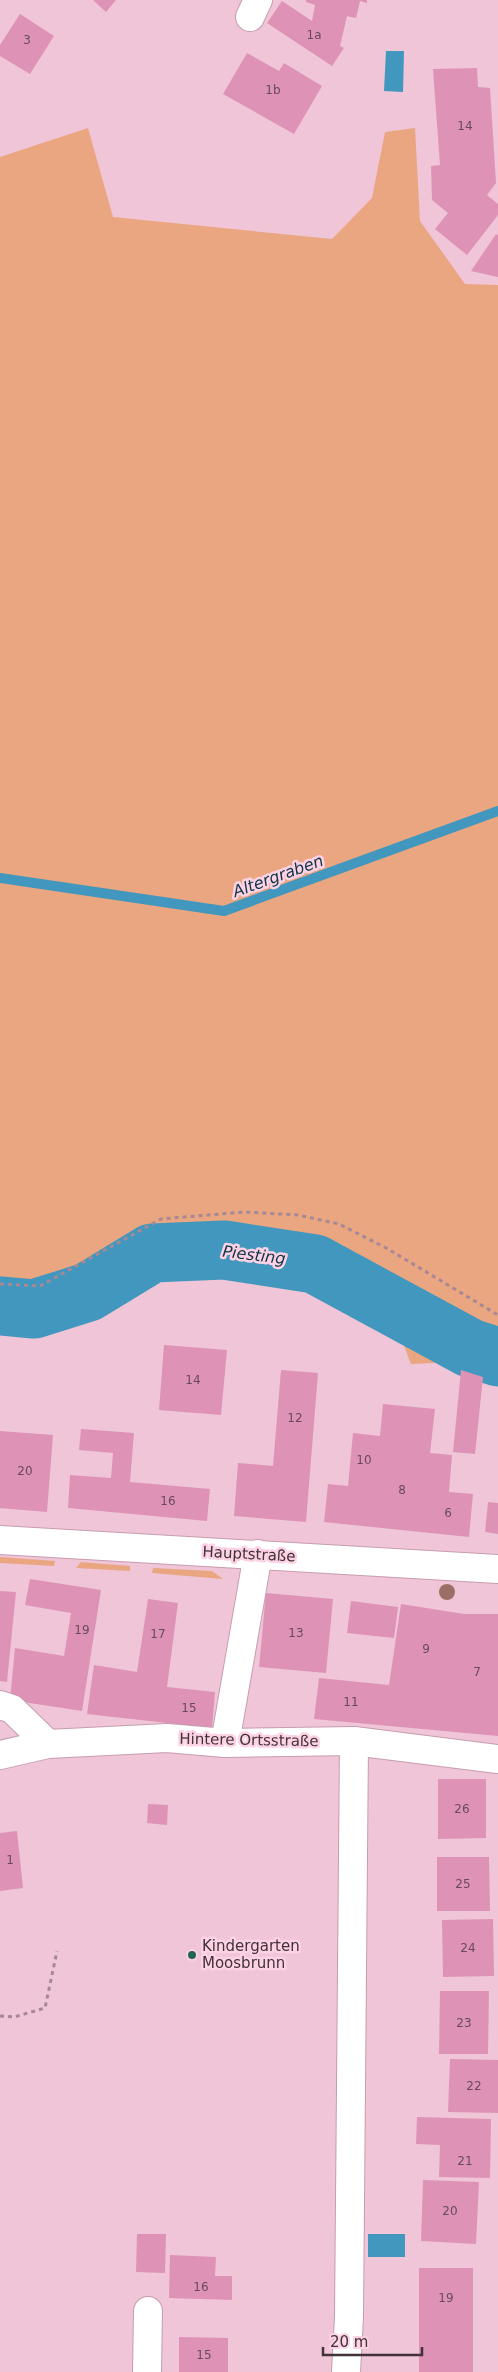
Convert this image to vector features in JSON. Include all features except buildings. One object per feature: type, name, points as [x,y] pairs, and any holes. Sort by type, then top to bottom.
[{"type":"street","name":"Hauptstraße","points":[[0,1540],[498,1569]]},
{"type":"street","points":[[225,1743],[258,1554]]},
{"type":"street","points":[[0,1705],[12,1709],[48,1744]]},
{"type":"street","name":"Hintere Ortsstraße","points":[[0,1756],[48,1744],[167,1738],[225,1743],[354,1741],[498,1758]]},
{"type":"street","points":[[346,2372],[349,2317],[354,1741]]},
{"type":"street","points":[[147,2372],[148,2311]]},
{"type":"path","points":[[0,1284],[40,1286],[161,1219],[244,1212],[298,1215],[339,1224],[388,1249],[498,1315]]},
{"type":"path","points":[[0,2016],[14,2017],[45,2008],[57,1951]]},
{"type":"shaded area","points":[[88,128],[113,217],[332,239],[372,198],[385,132],[415,128],[420,221],[465,284],[498,285],[498,1360],[411,1364],[385,1296],[313,1268],[272,1277],[165,1273],[113,1302],[0,1297],[0,157]]},
{"type":"shaded area","points":[[0,1557],[55,1561],[54,1566],[0,1563]]},
{"type":"shaded area","points":[[81,1562],[130,1566],[130,1571],[76,1568]]},
{"type":"shaded area","points":[[153,1568],[212,1571],[223,1579],[152,1573]]},
{"type":"water","points":[[386,51],[404,51],[403,92],[384,91]]},
{"type":"water","points":[[368,2234],[405,2234],[405,2257],[368,2257]]},
{"type":"waterway","name":"Altergraben","points":[[0,878],[224,911],[498,811]]},
{"type":"waterway","name":"Piesting","points":[[0,1306],[34,1309],[88,1292],[152,1253],[224,1250],[315,1264],[470,1348],[498,1357]]},
{"type":"place","name":"Kindergarten Moosbrunn","points":[[192,1955]]}]
